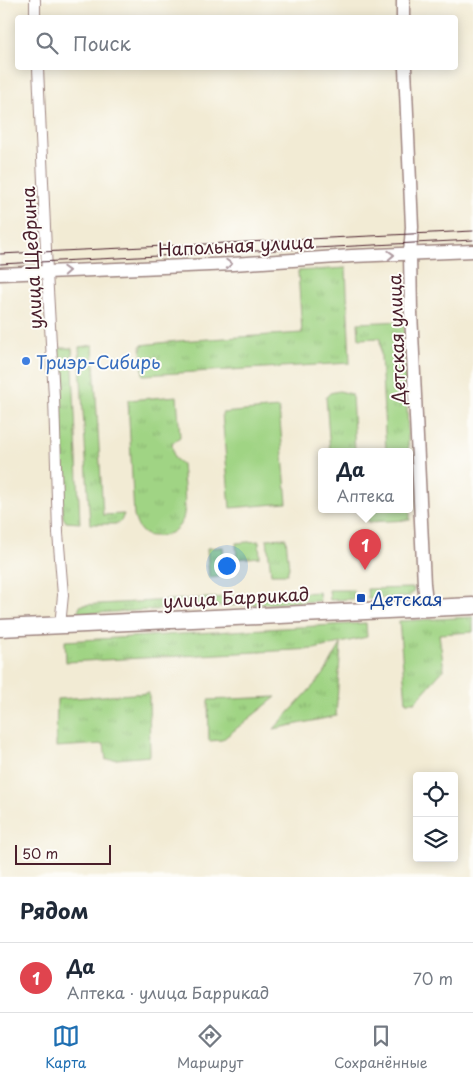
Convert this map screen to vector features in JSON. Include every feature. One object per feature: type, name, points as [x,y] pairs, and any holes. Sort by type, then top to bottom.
[{"type":"main road","name":"улица Баррикад","points":[[0,628],[473,606]]},
{"type":"street","points":[[35,0],[36,15]]},
{"type":"street","points":[[403,0],[403,15]]},
{"type":"street","name":"улица Щедрина","points":[[38,70],[54,388],[58,533],[63,602],[60,626]]},
{"type":"street","name":"Детская улица","points":[[405,70],[412,226],[410,254],[416,408],[424,584],[427,608]]},
{"type":"street","name":"Напольная улица","points":[[0,274],[473,251]]},
{"type":"green space","points":[[346,268],[350,363],[143,375],[141,345],[302,333],[298,271]]},
{"type":"green space","points":[[404,321],[408,448],[386,448],[380,338],[359,339],[358,323]]},
{"type":"green space","points":[[93,345],[103,515],[124,514],[121,521],[116,524],[90,524],[79,347]]},
{"type":"green space","points":[[58,348],[72,348],[80,523],[66,522],[63,517]]},
{"type":"green space","points":[[339,391],[352,394],[355,448],[330,448],[326,397],[330,393]]},
{"type":"green space","points":[[177,396],[180,437],[172,444],[174,458],[182,464],[185,507],[183,519],[172,532],[159,536],[149,536],[140,530],[134,516],[128,400]]},
{"type":"green space","points":[[279,408],[287,503],[230,508],[222,413]]},
{"type":"green space","points":[[368,513],[410,513],[410,520],[368,522]]},
{"type":"green space","points":[[286,538],[289,568],[287,574],[271,574],[267,539]]},
{"type":"green space","points":[[259,541],[260,557],[237,559],[236,543]]},
{"type":"green space","points":[[223,547],[225,576],[209,578],[207,548]]},
{"type":"green space","points":[[414,588],[413,593],[408,597],[368,599],[367,589]]},
{"type":"green space","points":[[329,590],[354,590],[354,599],[330,600]]},
{"type":"green space","points":[[319,592],[320,601],[76,614],[81,605]]},
{"type":"green space","points":[[473,617],[473,632],[439,634],[444,669],[415,702],[406,702],[399,621]]},
{"type":"green space","points":[[366,623],[367,637],[314,649],[66,662],[65,641]]},
{"type":"green space","points":[[341,644],[336,716],[274,729],[324,674]]},
{"type":"green space","points":[[149,693],[150,756],[106,760],[104,744],[56,747],[57,699]]},
{"type":"green space","points":[[276,697],[222,740],[209,741],[208,700]]},
{"type":"tram line","points":[[0,254],[473,231]]},
{"type":"tram line","points":[[0,264],[473,240]]},
{"type":"place","name":"Триэр-Сибирь","points":[[26,361]]},
{"type":"place","name":"Да","points":[[365,570]]},
{"type":"place","name":"Детская","points":[[361,598]]}]
